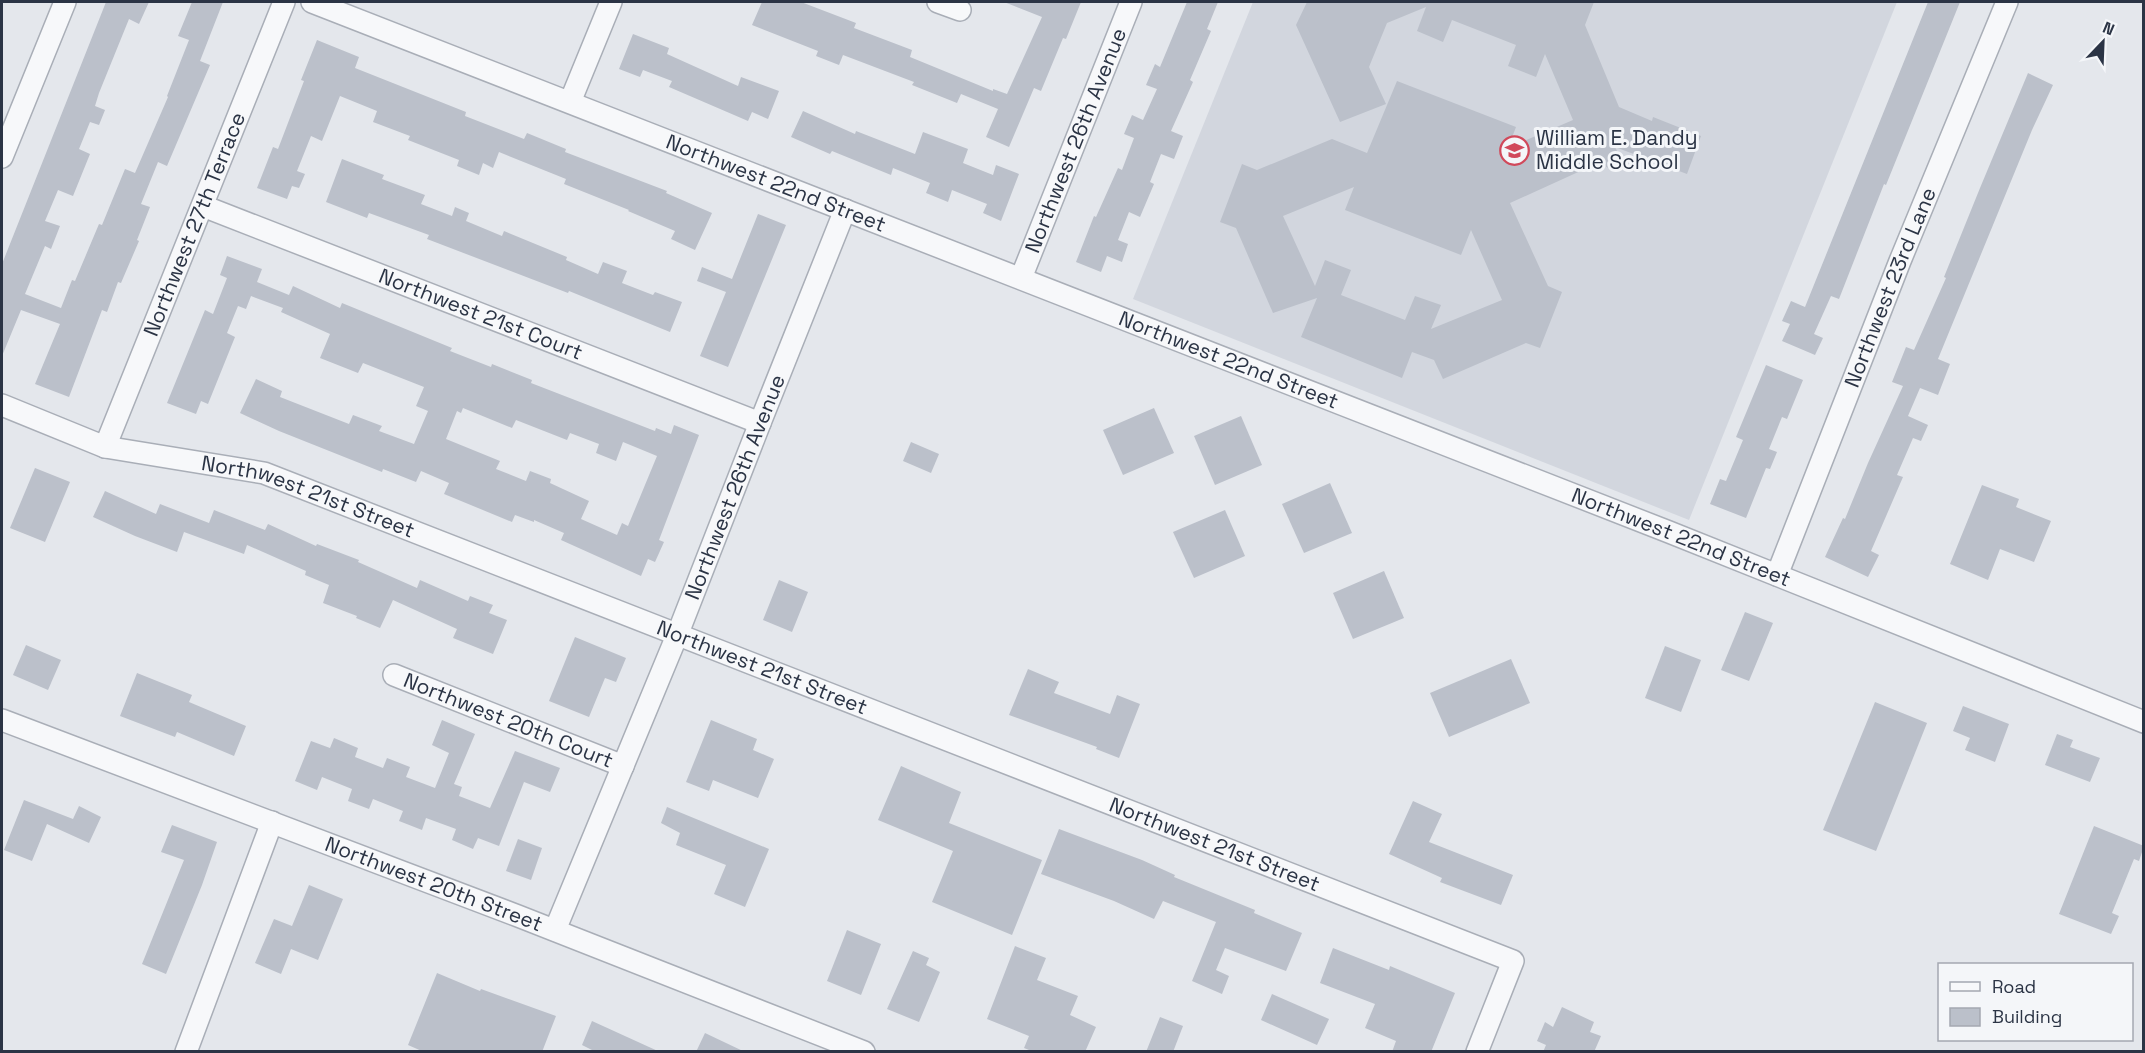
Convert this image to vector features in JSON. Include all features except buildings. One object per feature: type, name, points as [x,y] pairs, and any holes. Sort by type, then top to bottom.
[{"type":"street","points":[[2,157],[65,2]]},
{"type":"street","name":"Northwest 27th Terrace","points":[[105,447],[284,2]]},
{"type":"street","name":"Northwest 22nd Street","points":[[312,2],[1777,575],[2144,722]]},
{"type":"street","points":[[570,102],[611,2]]},
{"type":"street","points":[[938,2],[960,10]]},
{"type":"street","name":"Northwest 26th Avenue","points":[[1020,278],[1131,2]]},
{"type":"street","name":"Northwest 23rd Lane","points":[[1777,575],[1900,261],[2007,2]]},
{"type":"street","name":"Northwest 21st Court","points":[[203,206],[760,423]]},
{"type":"street","name":"Northwest 26th Avenue","points":[[555,930],[678,633],[845,210]]},
{"type":"street","name":"Northwest 21st Street","points":[[2,405],[105,447],[264,473],[1513,961],[1477,1052]]},
{"type":"street","name":"Northwest 20th Court","points":[[394,675],[623,766]]},
{"type":"street","name":"Northwest 20th Street","points":[[2,720],[555,930],[864,1052]]},
{"type":"street","points":[[186,1052],[272,822]]},
{"type":"shaded area","name":"William E. Dandy Middle School","points":[[1253,2],[1897,2],[1689,520],[1133,299]]},
{"type":"place","name":"William E. Dandy Middle School","points":[[1515,150]]}]
